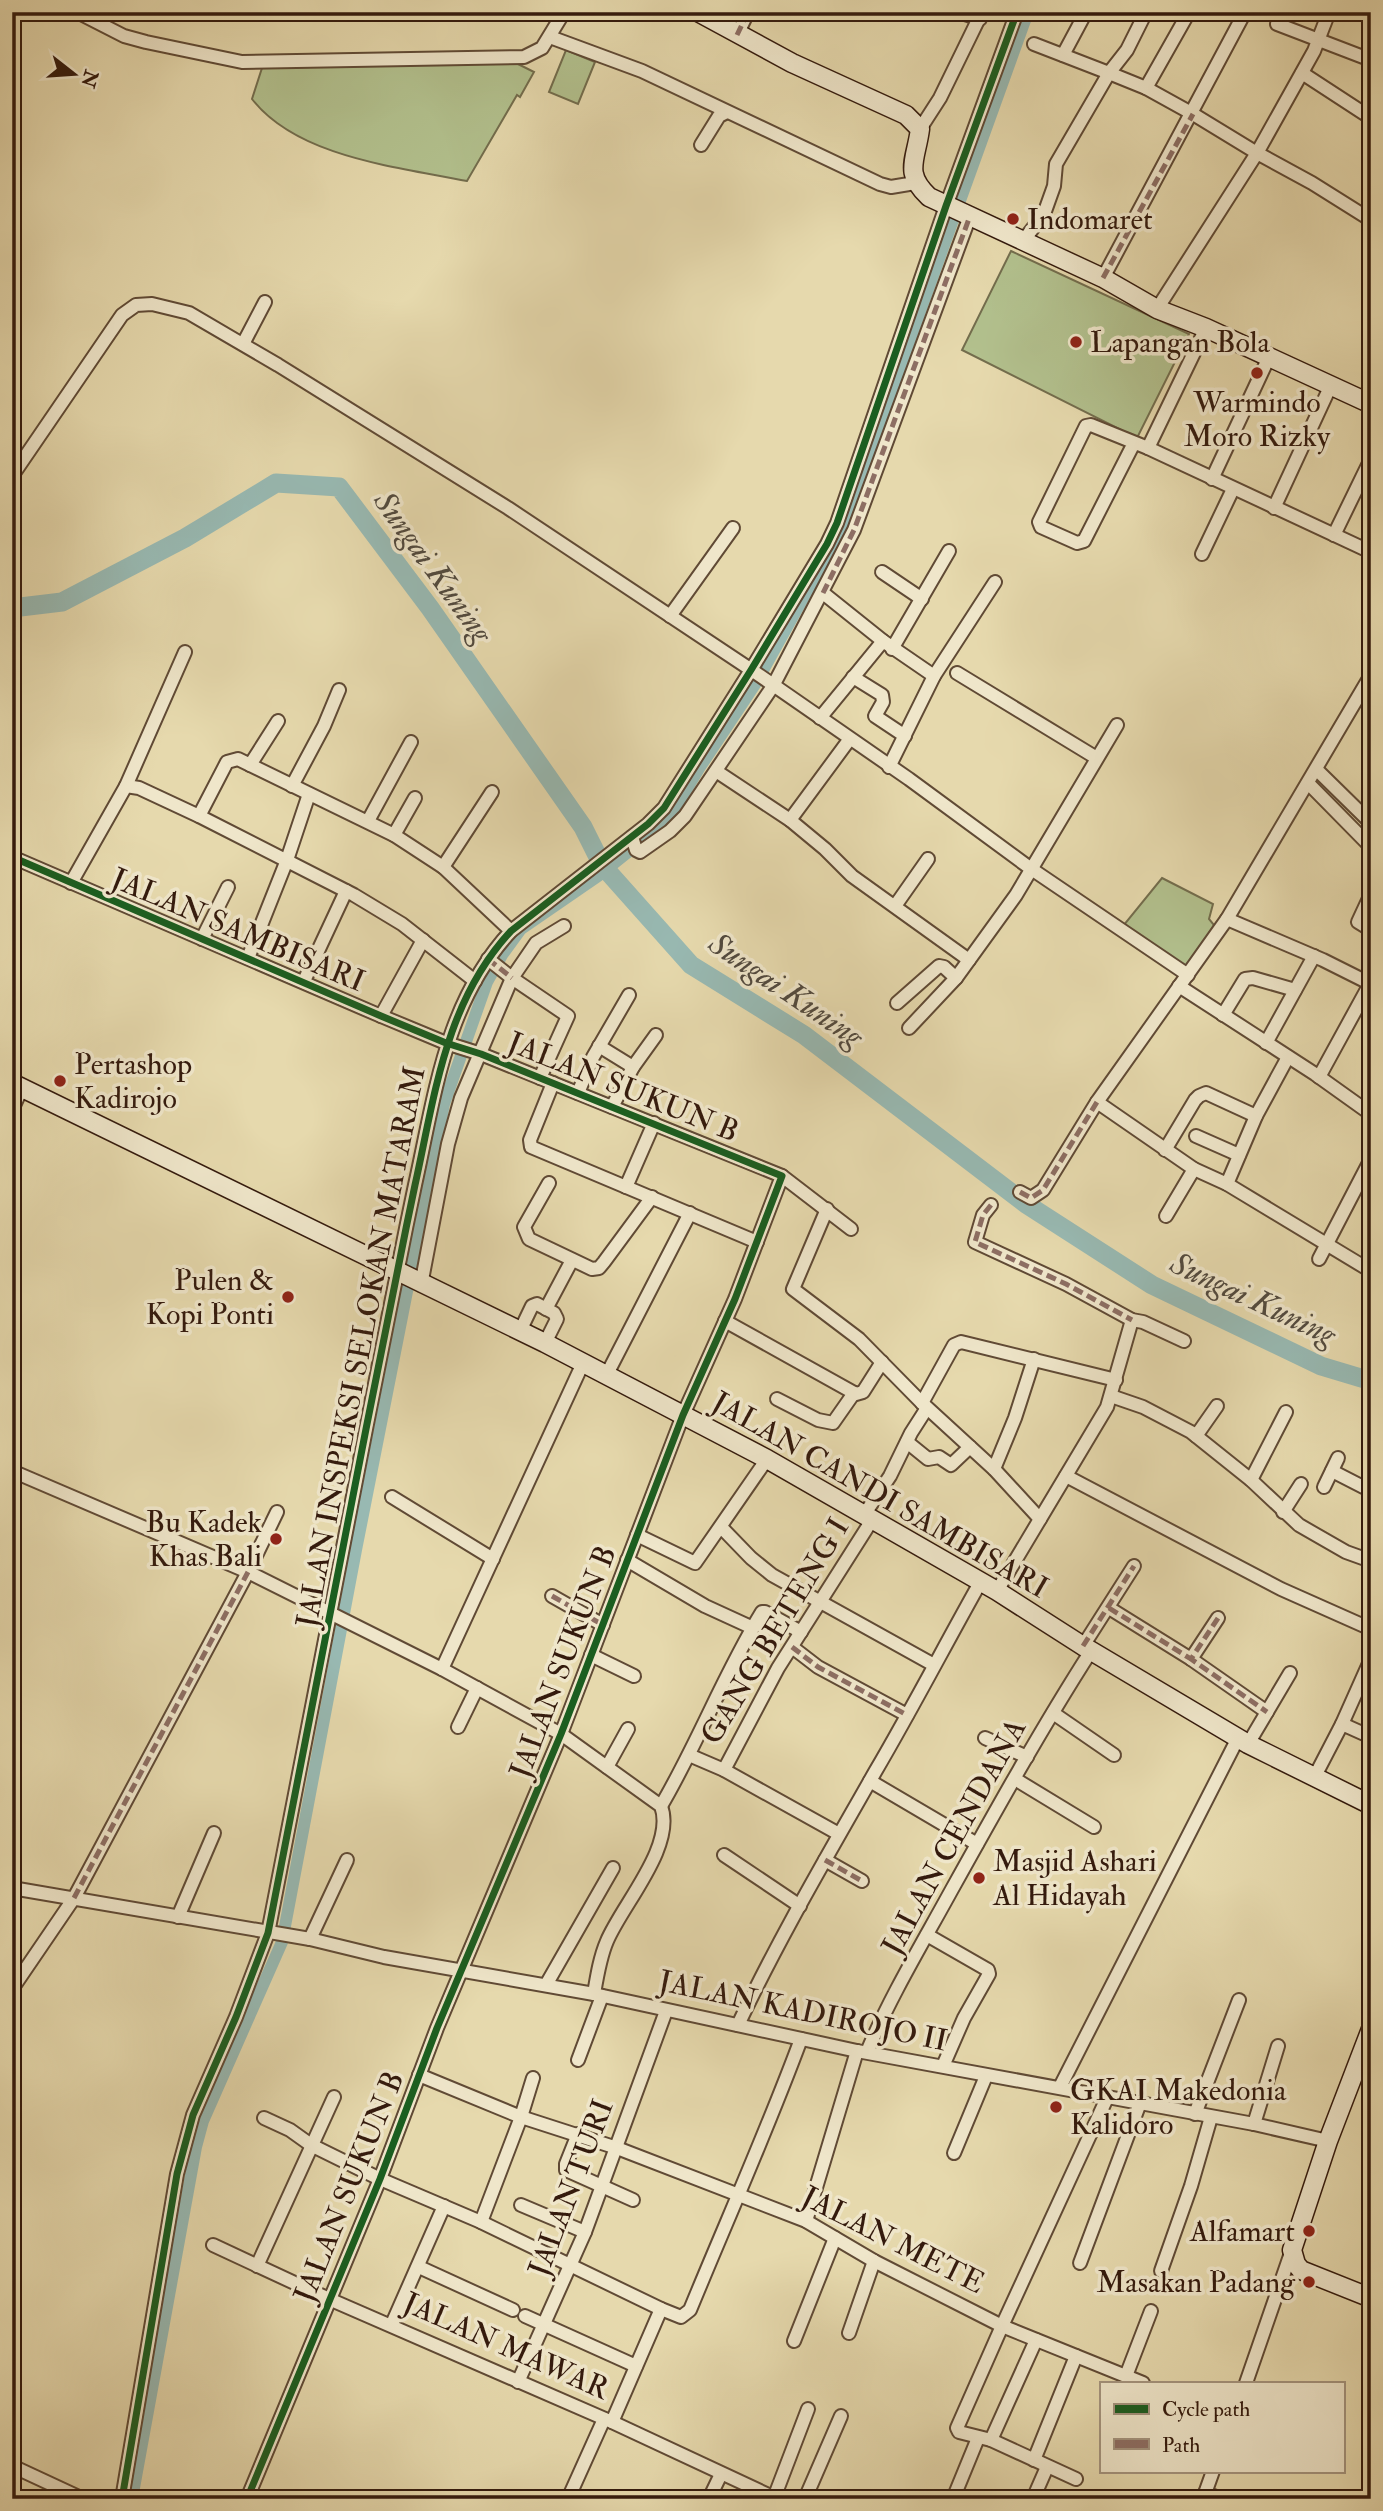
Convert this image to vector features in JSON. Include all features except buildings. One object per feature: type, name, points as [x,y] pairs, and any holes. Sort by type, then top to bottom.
[{"type":"street","points":[[78,12],[124,36],[252,63],[517,58],[537,52],[550,37],[564,12]]},
{"type":"street","points":[[698,12],[737,35],[906,115],[920,129]]},
{"type":"street","points":[[737,35],[748,12]]},
{"type":"street","points":[[958,12],[981,15],[940,98],[920,129],[913,175],[915,183],[929,197],[1103,278],[1157,309],[1206,328],[1371,404]]},
{"type":"street","name":"JALAN INSPEKSI SELOKAN MATARAM","points":[[122,2499],[177,2174],[193,2115],[272,1933],[428,1130],[433,1089],[475,981],[489,961],[511,931],[583,875],[632,842],[664,808],[753,672],[827,544],[958,211],[1017,12]]},
{"type":"street","points":[[1063,55],[1086,12]]},
{"type":"street","points":[[1023,241],[1044,214],[1054,186],[1056,164],[1109,74],[1127,50],[1146,12]]},
{"type":"street","points":[[1146,88],[1189,12]]},
{"type":"street","points":[[1103,278],[1193,114],[1245,12]]},
{"type":"street","points":[[1157,309],[1257,153],[1319,41],[1329,12]]},
{"type":"street","points":[[1277,24],[1371,60]]},
{"type":"street","points":[[550,37],[642,71],[880,184],[891,187],[915,183]]},
{"type":"street","points":[[1034,44],[1146,88],[1371,220]]},
{"type":"street","points":[[1302,73],[1370,115]]},
{"type":"street","points":[[702,145],[719,116],[727,112]]},
{"type":"street","points":[[632,842],[640,852],[685,816],[772,685],[823,593],[854,530],[958,211]]},
{"type":"street","points":[[243,344],[265,302]]},
{"type":"street","points":[[12,476],[122,315],[136,305],[152,304],[189,313],[508,508],[772,685],[1030,868],[1188,975]]},
{"type":"street","points":[[1148,448],[1206,328]]},
{"type":"street","points":[[1212,479],[1269,357]]},
{"type":"street","points":[[1274,508],[1331,385]]},
{"type":"street","points":[[1134,443],[1084,541],[1077,543],[1043,528],[1039,522],[1086,426],[1091,425],[1148,448],[1371,552]]},
{"type":"street","points":[[1334,535],[1371,459]]},
{"type":"street","points":[[1202,554],[1233,489]]},
{"type":"street","points":[[670,616],[733,528]]},
{"type":"street","points":[[820,718],[853,677],[887,645],[922,600],[949,551]]},
{"type":"street","points":[[882,572],[922,600]]},
{"type":"street","points":[[889,767],[934,676],[995,582]]},
{"type":"street","points":[[823,593],[887,645],[934,676]]},
{"type":"street","points":[[71,883],[126,786],[185,652]]},
{"type":"street","points":[[957,673],[1096,757]]},
{"type":"street","points":[[1020,1192],[1031,1198],[1043,1191],[1097,1102],[1227,919],[1371,675]]},
{"type":"street","points":[[853,677],[882,695],[883,702],[875,716],[905,736]]},
{"type":"street","points":[[292,786],[324,726],[339,690]]},
{"type":"street","points":[[250,765],[278,722]]},
{"type":"street","points":[[909,1028],[957,978],[1016,895],[1117,725]]},
{"type":"street","points":[[790,820],[849,740]]},
{"type":"street","points":[[368,821],[411,741]]},
{"type":"street","points":[[200,816],[227,762],[234,758],[394,835],[443,866],[511,931]]},
{"type":"street","points":[[1317,770],[1371,823]]},
{"type":"street","points":[[716,771],[790,820],[852,876],[969,960]]},
{"type":"street","points":[[1308,783],[1371,847]]},
{"type":"street","points":[[126,786],[139,788],[200,816],[346,891],[402,924],[475,981]]},
{"type":"street","points":[[443,866],[492,792]]},
{"type":"street","points":[[248,958],[287,860],[309,794]]},
{"type":"street","points":[[394,835],[415,798]]},
{"type":"street","name":"JALAN SAMBISARI","points":[[12,857],[450,1044]]},
{"type":"street","points":[[895,906],[928,859]]},
{"type":"street","points":[[202,939],[228,887]]},
{"type":"street","points":[[304,981],[346,891]]},
{"type":"street","points":[[1371,894],[1358,922],[1371,930]]},
{"type":"street","points":[[1227,919],[1370,983],[1320,1077]]},
{"type":"street","points":[[419,1284],[448,1144],[475,1052],[507,974],[536,943],[564,926]]},
{"type":"street","points":[[381,1016],[422,940]]},
{"type":"street","points":[[1266,1043],[1314,956]]},
{"type":"street","points":[[489,961],[568,1016],[540,1078]]},
{"type":"street","points":[[897,1003],[939,966],[957,978]]},
{"type":"street","points":[[1223,1015],[1245,979],[1253,978],[1295,990]]},
{"type":"street","points":[[1179,986],[1320,1077],[1371,1114]]},
{"type":"street","points":[[578,1093],[599,1046],[629,995]]},
{"type":"street","points":[[612,1107],[633,1067],[656,1035]]},
{"type":"street","name":"JALAN SUKUN B","points":[[247,2499],[561,1734],[683,1415],[725,1321],[782,1176],[450,1044]]},
{"type":"street","points":[[599,1046],[633,1067]]},
{"type":"street","points":[[1227,1184],[1256,1116],[1288,1057]]},
{"type":"street","points":[[553,1083],[530,1140],[531,1147],[757,1242]]},
{"type":"street","points":[[12,1110],[17,1086]]},
{"type":"street","name":"JALAN CANDI SAMBISARI","points":[[17,1086],[545,1343],[767,1459],[981,1581],[1087,1649],[1243,1741],[1371,1805]]},
{"type":"street","points":[[1165,1150],[1202,1094],[1206,1093],[1256,1116]]},
{"type":"street","points":[[1097,1102],[1194,1169],[1227,1184],[1371,1270]]},
{"type":"street","points":[[626,1187],[654,1124]]},
{"type":"street","points":[[1196,1136],[1240,1155]]},
{"type":"street","points":[[1319,1259],[1371,1159]]},
{"type":"street","points":[[1166,1216],[1194,1169]]},
{"type":"street","points":[[782,1176],[851,1229]]},
{"type":"street","points":[[549,1184],[524,1227],[524,1232],[529,1238],[592,1269],[599,1268],[652,1197]]},
{"type":"street","points":[[990,1205],[975,1242],[1066,1284],[1132,1320],[1143,1322],[1184,1341]]},
{"type":"street","points":[[827,1209],[793,1289],[859,1339],[924,1406],[994,1469],[1040,1519]]},
{"type":"street","points":[[606,1376],[690,1213]]},
{"type":"street","points":[[546,1309],[572,1261]]},
{"type":"street","points":[[520,1331],[533,1306],[537,1304],[554,1313],[557,1319],[545,1343]]},
{"type":"street","points":[[997,1591],[1111,1396],[1132,1320]]},
{"type":"street","points":[[725,1321],[859,1395],[882,1362]]},
{"type":"street","name":"GANG BETENG I","points":[[724,1770],[762,1695],[822,1601],[868,1517],[952,1348],[957,1342],[967,1342],[1034,1359]]},
{"type":"street","points":[[994,1469],[1015,1418],[1034,1359],[1116,1380]]},
{"type":"street","points":[[442,1669],[583,1363]]},
{"type":"street","points":[[777,1399],[818,1420],[833,1423],[854,1393]]},
{"type":"street","points":[[1111,1396],[1143,1407],[1196,1436],[1251,1480],[1283,1512],[1317,1536],[1371,1561]]},
{"type":"street","points":[[1196,1436],[1217,1406]]},
{"type":"street","points":[[1251,1480],[1286,1412]]},
{"type":"street","points":[[907,1442],[928,1459],[939,1457],[951,1465],[970,1447]]},
{"type":"street","points":[[1324,1487],[1338,1458]]},
{"type":"street","points":[[637,1535],[694,1563],[767,1459]]},
{"type":"street","points":[[12,1471],[248,1572],[442,1669],[561,1734],[661,1806],[664,1819],[659,1844],[649,1868],[608,1938],[598,1995],[578,2060]]},
{"type":"street","points":[[1332,1471],[1371,1491]]},
{"type":"street","points":[[1066,1476],[1281,1589],[1371,1629]]},
{"type":"street","points":[[1283,1512],[1301,1484]]},
{"type":"street","points":[[392,1497],[493,1559]]},
{"type":"street","points":[[12,1989],[74,1898],[248,1572],[277,1512]]},
{"type":"street","points":[[721,1527],[772,1575],[934,1665]]},
{"type":"street","points":[[627,1560],[705,1606],[753,1628]]},
{"type":"street","name":"JALAN CENDANA","points":[[806,2221],[862,2052],[1134,1566]]},
{"type":"street","points":[[738,2025],[759,1978],[981,1581]]},
{"type":"street","points":[[552,1597],[603,1625]]},
{"type":"street","points":[[1109,1608],[1191,1659],[1267,1712]]},
{"type":"street","points":[[661,1806],[763,1612],[801,1632]]},
{"type":"street","points":[[1191,1659],[1218,1618]]},
{"type":"street","points":[[792,1647],[818,1667],[907,1715]]},
{"type":"street","points":[[591,1655],[634,1676]]},
{"type":"street","points":[[1314,1778],[1371,1659]]},
{"type":"street","points":[[1060,2087],[1243,1741],[1267,1712],[1290,1672]]},
{"type":"street","points":[[458,1727],[477,1688]]},
{"type":"street","points":[[1053,1713],[1114,1755]]},
{"type":"street","points":[[1342,1724],[1371,1737]]},
{"type":"street","points":[[607,1767],[628,1729]]},
{"type":"street","points":[[985,1738],[1027,1757]]},
{"type":"street","points":[[689,1755],[724,1770],[839,1833]]},
{"type":"street","points":[[873,1777],[977,1844]]},
{"type":"street","points":[[1015,1779],[1094,1827]]},
{"type":"street","points":[[178,1917],[214,1833]]},
{"type":"street","points":[[724,1855],[800,1906]]},
{"type":"street","points":[[310,1939],[347,1860]]},
{"type":"street","points":[[825,1860],[862,1881]]},
{"type":"street","points":[[546,1985],[613,1868]]},
{"type":"street","name":"JALAN KADIROJO II","points":[[12,1888],[310,1939],[384,1957],[598,1995],[862,2052],[1254,2124],[1328,2141]]},
{"type":"street","points":[[927,1935],[988,1970],[989,1974],[964,2018],[943,2066]]},
{"type":"street","points":[[1195,2114],[1240,2000]]},
{"type":"street","name":"JALAN TURI","points":[[518,2382],[585,2232],[666,2011]]},
{"type":"street","points":[[1246,2382],[1328,2141],[1371,2029]]},
{"type":"street","points":[[264,2118],[380,2179],[481,2222],[570,2267],[681,2317],[690,2310],[718,2240],[740,2195],[801,2039]]},
{"type":"street","points":[[1254,2124],[1278,2046]]},
{"type":"street","name":"JALAN METE","points":[[419,2075],[521,2117],[617,2148],[806,2221],[874,2261],[1002,2326],[1141,2382]]},
{"type":"street","points":[[954,2153],[986,2076]]},
{"type":"street","points":[[481,2222],[533,2078]]},
{"type":"street","points":[[257,2266],[334,2097]]},
{"type":"street","points":[[1076,2479],[1034,2459],[959,2432],[957,2428],[1107,2098]]},
{"type":"street","points":[[1080,2263],[1140,2103]]},
{"type":"street","points":[[1161,2271],[1191,2186],[1211,2117]]},
{"type":"street","points":[[578,2134],[566,2170],[633,2200]]},
{"type":"street","points":[[521,2205],[585,2232]]},
{"type":"street","points":[[392,2324],[444,2206]]},
{"type":"street","points":[[794,2341],[835,2238]]},
{"type":"street","name":"JALAN MAWAR","points":[[213,2245],[329,2299],[392,2324],[608,2421],[721,2474],[753,2494],[776,2498]]},
{"type":"street","points":[[1292,2250],[1301,2270],[1371,2298]]},
{"type":"street","points":[[849,2333],[874,2261]]},
{"type":"street","points":[[419,2267],[636,2366]]},
{"type":"street","points":[[568,2499],[636,2366],[661,2309]]},
{"type":"street","points":[[1126,2376],[1151,2311]]},
{"type":"street","points":[[953,2499],[1036,2340]]},
{"type":"street","points":[[1034,2459],[1076,2356]]},
{"type":"street","points":[[776,2498],[808,2409]]},
{"type":"street","points":[[805,2499],[841,2416]]},
{"type":"street","points":[[12,2466],[83,2499]]},
{"type":"street","points":[[1033,2499],[1047,2467]]},
{"type":"street","points":[[1213,2472],[1204,2496],[1222,2499]]},
{"type":"street","points":[[709,2499],[721,2474]]},
{"type":"green space","points":[[566,50],[595,62],[578,104],[549,92]]},
{"type":"green space","points":[[516,63],[534,72],[520,97],[517,95],[467,181],[351,157],[322,147],[295,135],[272,119],[252,99],[262,68]]},
{"type":"green space","name":"Lapangan Bola","points":[[1011,251],[1189,334],[1137,438],[962,350]]},
{"type":"green space","points":[[1162,878],[1213,904],[1209,919],[1214,925],[1187,969],[1123,926]]},
{"type":"waterway","points":[[132,2499],[203,2121],[282,1942],[444,1104],[487,982],[521,929],[598,876],[668,820],[756,683],[842,528],[1028,12]]},
{"type":"waterway","name":"Sungai Kuning","points":[[12,608],[62,602],[185,538],[276,483],[339,487],[430,608],[583,827],[602,865],[691,965],[804,1035],[1026,1204],[1152,1285],[1321,1366],[1371,1381]]},
{"type":"marked path","points":[[737,35],[748,12]]},
{"type":"marked path","points":[[1103,278],[1193,114]]},
{"type":"marked path","points":[[823,593],[854,530],[970,216]]},
{"type":"marked path","points":[[488,959],[512,978]]},
{"type":"marked path","points":[[1020,1192],[1031,1198],[1043,1190],[1097,1102]]},
{"type":"marked path","points":[[991,1205],[983,1215],[975,1242],[1066,1284],[1132,1320]]},
{"type":"marked path","points":[[1083,1646],[1134,1566]]},
{"type":"marked path","points":[[74,1898],[248,1572]]},
{"type":"marked path","points":[[552,1596],[603,1625]]},
{"type":"marked path","points":[[1109,1608],[1191,1659]]},
{"type":"marked path","points":[[1218,1618],[1191,1659],[1267,1712]]},
{"type":"marked path","points":[[792,1647],[818,1667],[907,1715]]},
{"type":"marked path","points":[[825,1860],[862,1881]]},
{"type":"cycle path","points":[[122,2499],[177,2174],[193,2115],[236,2017],[268,1933],[409,1215],[437,1084],[457,1019],[471,988],[511,931],[648,824],[664,808],[827,544],[837,523],[946,206],[1017,12]]},
{"type":"cycle path","points":[[12,857],[446,1043],[481,1054],[782,1176],[735,1299],[683,1415],[561,1734],[437,2028],[380,2179],[247,2499]]},
{"type":"place","name":"Indomaret","points":[[1013,219]]},
{"type":"place","name":"Lapangan Bola","points":[[1076,342]]},
{"type":"place","name":"Warmindo Moro Rizky","points":[[1257,373]]},
{"type":"place","name":"Pertashop Kadirojo","points":[[60,1081]]},
{"type":"place","name":"Pulen & Kopi Ponti","points":[[288,1297]]},
{"type":"place","name":"Bu Kadek Khas Bali","points":[[276,1539]]},
{"type":"place","name":"Masjid Ashari Al Hidayah","points":[[979,1878]]},
{"type":"place","name":"GKAI Makedonia Kalidoro","points":[[1056,2107]]},
{"type":"place","name":"Alfamart","points":[[1309,2231]]},
{"type":"place","name":"Masakan Padang","points":[[1309,2282]]}]
